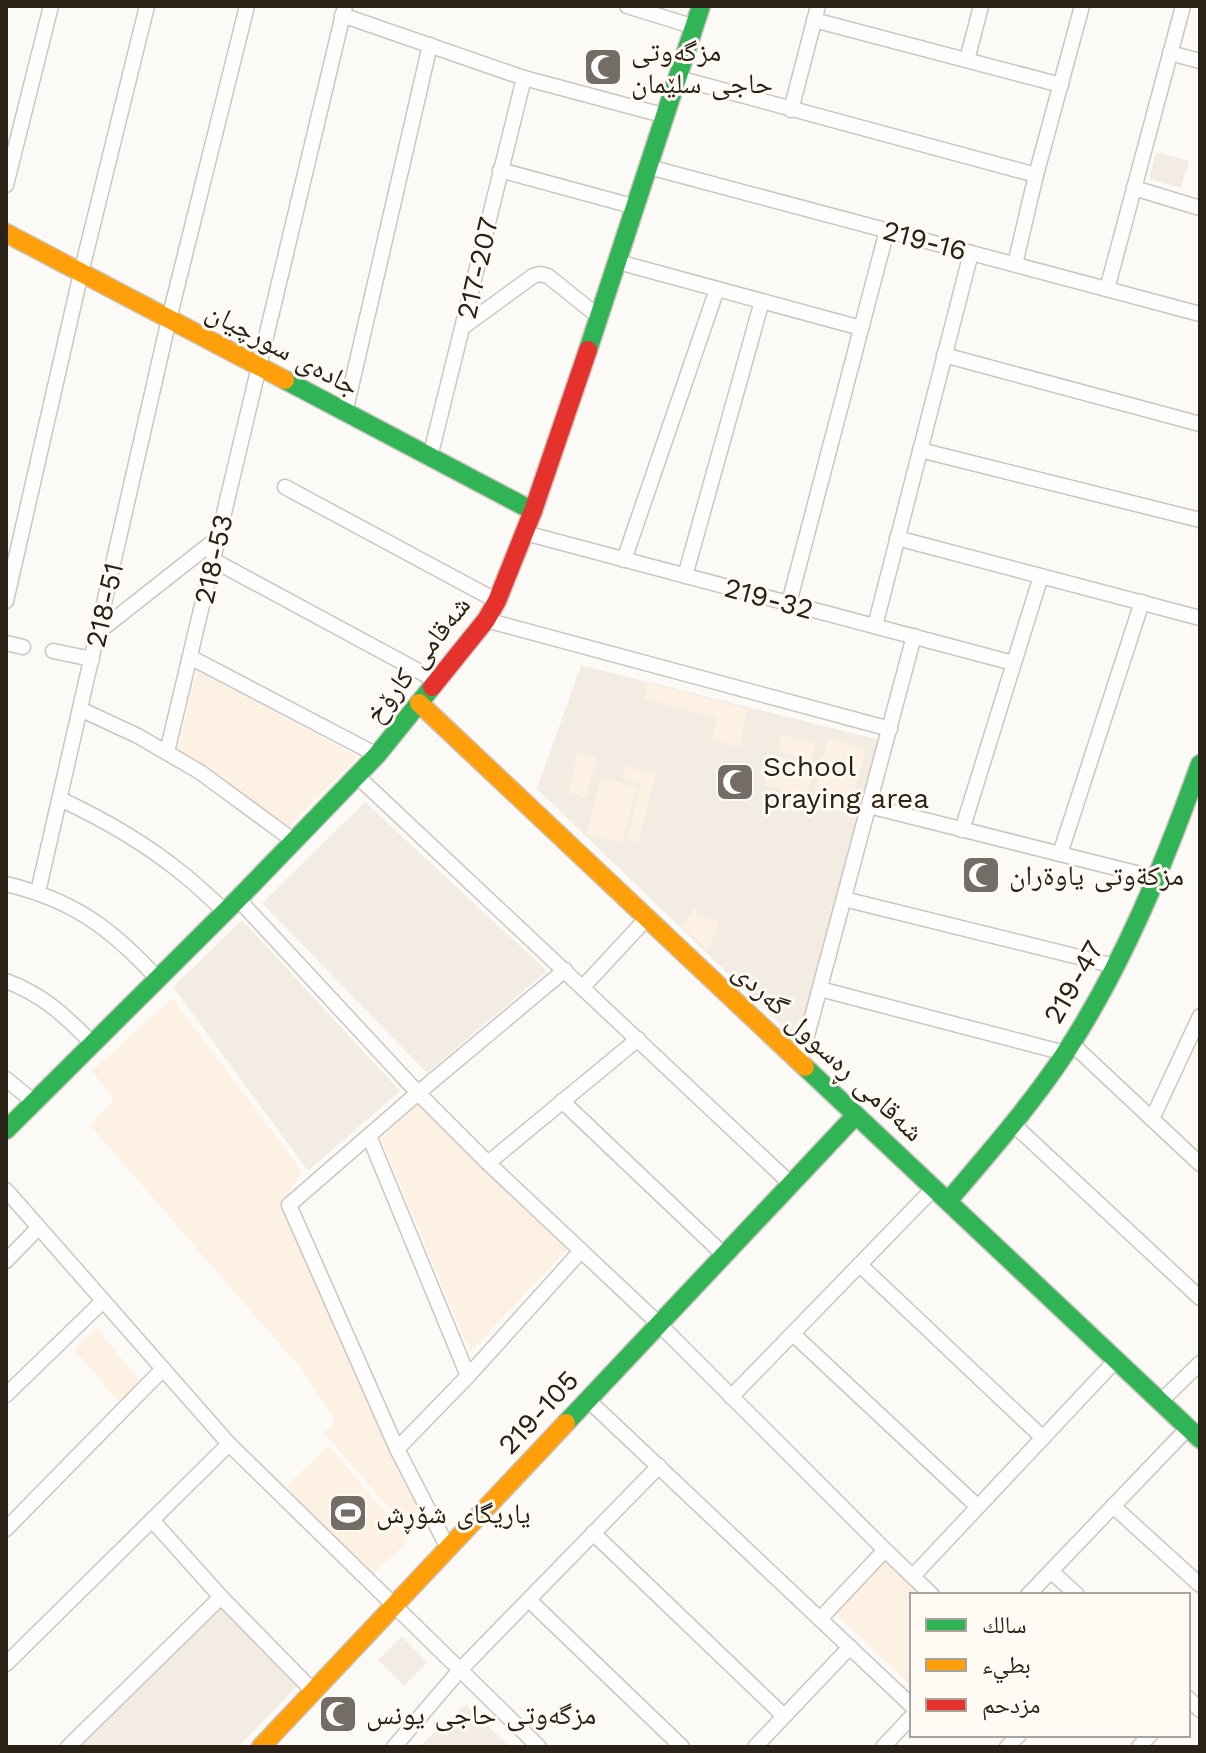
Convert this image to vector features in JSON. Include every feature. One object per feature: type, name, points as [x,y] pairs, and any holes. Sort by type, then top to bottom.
[{"type":"street","points":[[6,185],[51,6]]},
{"type":"street","points":[[6,601],[81,273],[147,6]]},
{"type":"street","name":"218-51","points":[[38,892],[169,319],[247,6]]},
{"type":"street","points":[[627,6],[695,27]]},
{"type":"street","name":"شەقامی کارۆخ","points":[[6,1130],[377,755],[486,620],[497,601],[533,511],[701,6]]},
{"type":"street","points":[[967,60],[981,6]]},
{"type":"street","points":[[1015,264],[1082,6]]},
{"type":"street","points":[[1107,289],[1183,6]]},
{"type":"street","points":[[344,10],[524,78],[666,116]]},
{"type":"street","name":"218-53","points":[[167,752],[344,10]]},
{"type":"street","points":[[791,110],[816,13],[967,60],[1061,85]]},
{"type":"street","points":[[345,413],[430,45]]},
{"type":"street","points":[[1170,53],[1200,61]]},
{"type":"street","name":"217-207","points":[[430,457],[524,78]]},
{"type":"street","points":[[678,78],[1036,175]]},
{"type":"street","name":"219-16","points":[[649,167],[1200,314]]},
{"type":"street","points":[[500,170],[636,207]]},
{"type":"street","points":[[1134,188],[1200,208]]},
{"type":"street","points":[[789,603],[887,230]]},
{"type":"street","name":"جادەی سورچیان","points":[[6,233],[533,511]]},
{"type":"street","points":[[875,626],[971,253]]},
{"type":"street","points":[[618,262],[861,328]]},
{"type":"street","points":[[463,327],[540,274],[548,276],[599,317]]},
{"type":"street","points":[[624,560],[717,289]]},
{"type":"street","points":[[685,576],[762,301]]},
{"type":"street","points":[[944,355],[1200,424]]},
{"type":"street","points":[[920,450],[1200,520]]},
{"type":"street","points":[[285,487],[497,601]]},
{"type":"street","name":"219-32","points":[[525,533],[1013,663]]},
{"type":"street","points":[[97,633],[219,536]]},
{"type":"street","points":[[897,538],[1200,618]]},
{"type":"street","points":[[213,560],[437,681]]},
{"type":"street","points":[[962,830],[1041,576]]},
{"type":"street","points":[[1060,854],[1142,602]]},
{"type":"street","points":[[486,620],[890,729]]},
{"type":"street","points":[[800,1062],[914,636]]},
{"type":"street","points":[[6,643],[23,647]]},
{"type":"street","points":[[53,651],[92,659]]},
{"type":"street","points":[[190,657],[377,755]]},
{"type":"street","name":"شەقامی ڕەسوول گەردی","points":[[419,703],[1194,1434]]},
{"type":"street","points":[[80,709],[167,752],[216,783],[294,841]]},
{"type":"street","name":"219-47","points":[[941,1195],[1012,1123],[1092,1010],[1139,918],[1200,764]]},
{"type":"street","points":[[357,776],[791,1184]]},
{"type":"street","points":[[60,799],[111,825],[231,905],[488,1163],[659,1324],[930,1593]]},
{"type":"street","points":[[869,806],[1156,878]]},
{"type":"street","points":[[6,884],[38,892],[91,919],[115,936],[157,978]]},
{"type":"street","points":[[844,899],[1115,966]]},
{"type":"street","points":[[583,987],[647,918]]},
{"type":"street","points":[[448,1548],[397,1449],[289,1205],[565,970]]},
{"type":"street","points":[[6,981],[48,1001],[93,1044]]},
{"type":"street","points":[[820,989],[1068,1048],[1199,1161]]},
{"type":"street","points":[[1152,1119],[1200,1016]]},
{"type":"street","points":[[488,1163],[638,1039]]},
{"type":"street","points":[[6,1079],[34,1102]]},
{"type":"street","points":[[562,1101],[724,1255]]},
{"type":"street","name":"219-105","points":[[261,1747],[856,1115]]},
{"type":"street","points":[[1012,1123],[1200,1298]]},
{"type":"street","points":[[369,1136],[468,1376]]},
{"type":"street","points":[[6,1190],[229,1444],[539,1747]]},
{"type":"street","points":[[731,1397],[860,1265],[941,1195]]},
{"type":"street","points":[[6,1261],[38,1228]]},
{"type":"street","points":[[397,1449],[580,1252]]},
{"type":"street","points":[[860,1265],[1043,1438]]},
{"type":"street","points":[[6,1395],[103,1301]]},
{"type":"street","points":[[793,1334],[977,1506]]},
{"type":"street","points":[[913,1576],[1116,1360]]},
{"type":"street","points":[[1160,1402],[1200,1363]]},
{"type":"street","points":[[6,1529],[163,1369]]},
{"type":"street","points":[[588,1400],[910,1704]]},
{"type":"street","points":[[1030,1593],[1113,1506],[1194,1434]]},
{"type":"street","points":[[6,1664],[229,1444]]},
{"type":"street","points":[[394,1747],[459,1671],[659,1466]]},
{"type":"street","points":[[1113,1506],[1200,1585]]},
{"type":"street","points":[[152,1520],[221,1597],[313,1691]]},
{"type":"street","points":[[593,1533],[784,1716]]},
{"type":"street","points":[[820,1619],[885,1550]]},
{"type":"street","points":[[1051,1571],[1075,1593]]},
{"type":"street","points":[[68,1747],[221,1597]]},
{"type":"street","points":[[529,1600],[682,1747]]},
{"type":"street","points":[[755,1747],[850,1647]]},
{"type":"street","points":[[883,1747],[910,1718]]},
{"type":"shaded area","points":[[1156,152],[1189,161],[1181,188],[1149,179]]},
{"type":"shaded area","points":[[581,665],[880,740],[800,1043],[537,789]]},
{"type":"shaded area","points":[[197,670],[358,757],[286,829],[177,751]]},
{"type":"shaded area","points":[[647,683],[748,709],[739,747],[712,740],[717,718],[644,699]]},
{"type":"shaded area","points":[[782,735],[815,744],[811,760],[778,751]]},
{"type":"shaded area","points":[[828,739],[866,749],[849,814],[811,804]]},
{"type":"shaded area","points":[[578,752],[597,757],[586,798],[568,792]]},
{"type":"shaded area","points":[[770,764],[812,775],[807,796],[764,785]]},
{"type":"shaded area","points":[[625,766],[656,774],[638,843],[626,840],[641,784],[622,778]]},
{"type":"shaded area","points":[[601,778],[637,787],[622,843],[587,834]]},
{"type":"shaded area","points":[[365,802],[547,971],[427,1073],[262,903]]},
{"type":"shaded area","points":[[697,902],[696,915],[719,921],[708,950],[683,926]]},
{"type":"shaded area","points":[[242,920],[400,1091],[308,1171],[173,987]]},
{"type":"shaded area","points":[[172,998],[302,1171],[280,1205],[424,1515],[408,1531],[324,1433],[335,1421],[302,1370],[90,1125],[114,1100],[92,1071]]},
{"type":"shaded area","points":[[421,1102],[567,1250],[470,1352],[381,1139]]},
{"type":"shaded area","points":[[97,1328],[141,1383],[120,1404],[74,1349]]},
{"type":"shaded area","name":"یاریگای شۆڕش","points":[[329,1446],[409,1540],[370,1577],[286,1486]]},
{"type":"shaded area","points":[[885,1561],[918,1593],[910,1593],[910,1685],[835,1613]]},
{"type":"shaded area","points":[[220,1605],[299,1684],[238,1747],[78,1747]]},
{"type":"shaded area","points":[[402,1636],[427,1663],[404,1686],[378,1660]]},
{"type":"shaded area","points":[[466,1704],[510,1747],[422,1747],[421,1745]]},
{"type":"traffic: fast","points":[[588,350],[701,6]]},
{"type":"traffic: fast","points":[[285,380],[533,511]]},
{"type":"traffic: fast","points":[[6,1130],[238,899],[377,755],[432,687]]},
{"type":"traffic: fast","points":[[948,1201],[1039,1091],[1087,1018],[1141,912],[1200,764]]},
{"type":"traffic: fast","points":[[805,1067],[1200,1439]]},
{"type":"traffic: fast","points":[[566,1423],[856,1115]]},
{"type":"traffic: slow","points":[[6,233],[285,380]]},
{"type":"traffic: slow","points":[[419,703],[805,1067]]},
{"type":"traffic: slow","points":[[261,1747],[566,1423]]},
{"type":"traffic: jam","points":[[432,687],[486,620],[497,601],[533,511],[588,350]]},
{"type":"place","name":"مزگەوتی حاجی سلێمان","points":[[603,67]]},
{"type":"place","name":"School praying area","points":[[735,782]]},
{"type":"place","name":"مزكةوتى ياوةران","points":[[981,875]]},
{"type":"place","name":"یاریگای شۆڕش","points":[[348,1513]]},
{"type":"place","name":"مزگەوتی حاجی یونس","points":[[338,1714]]}]
